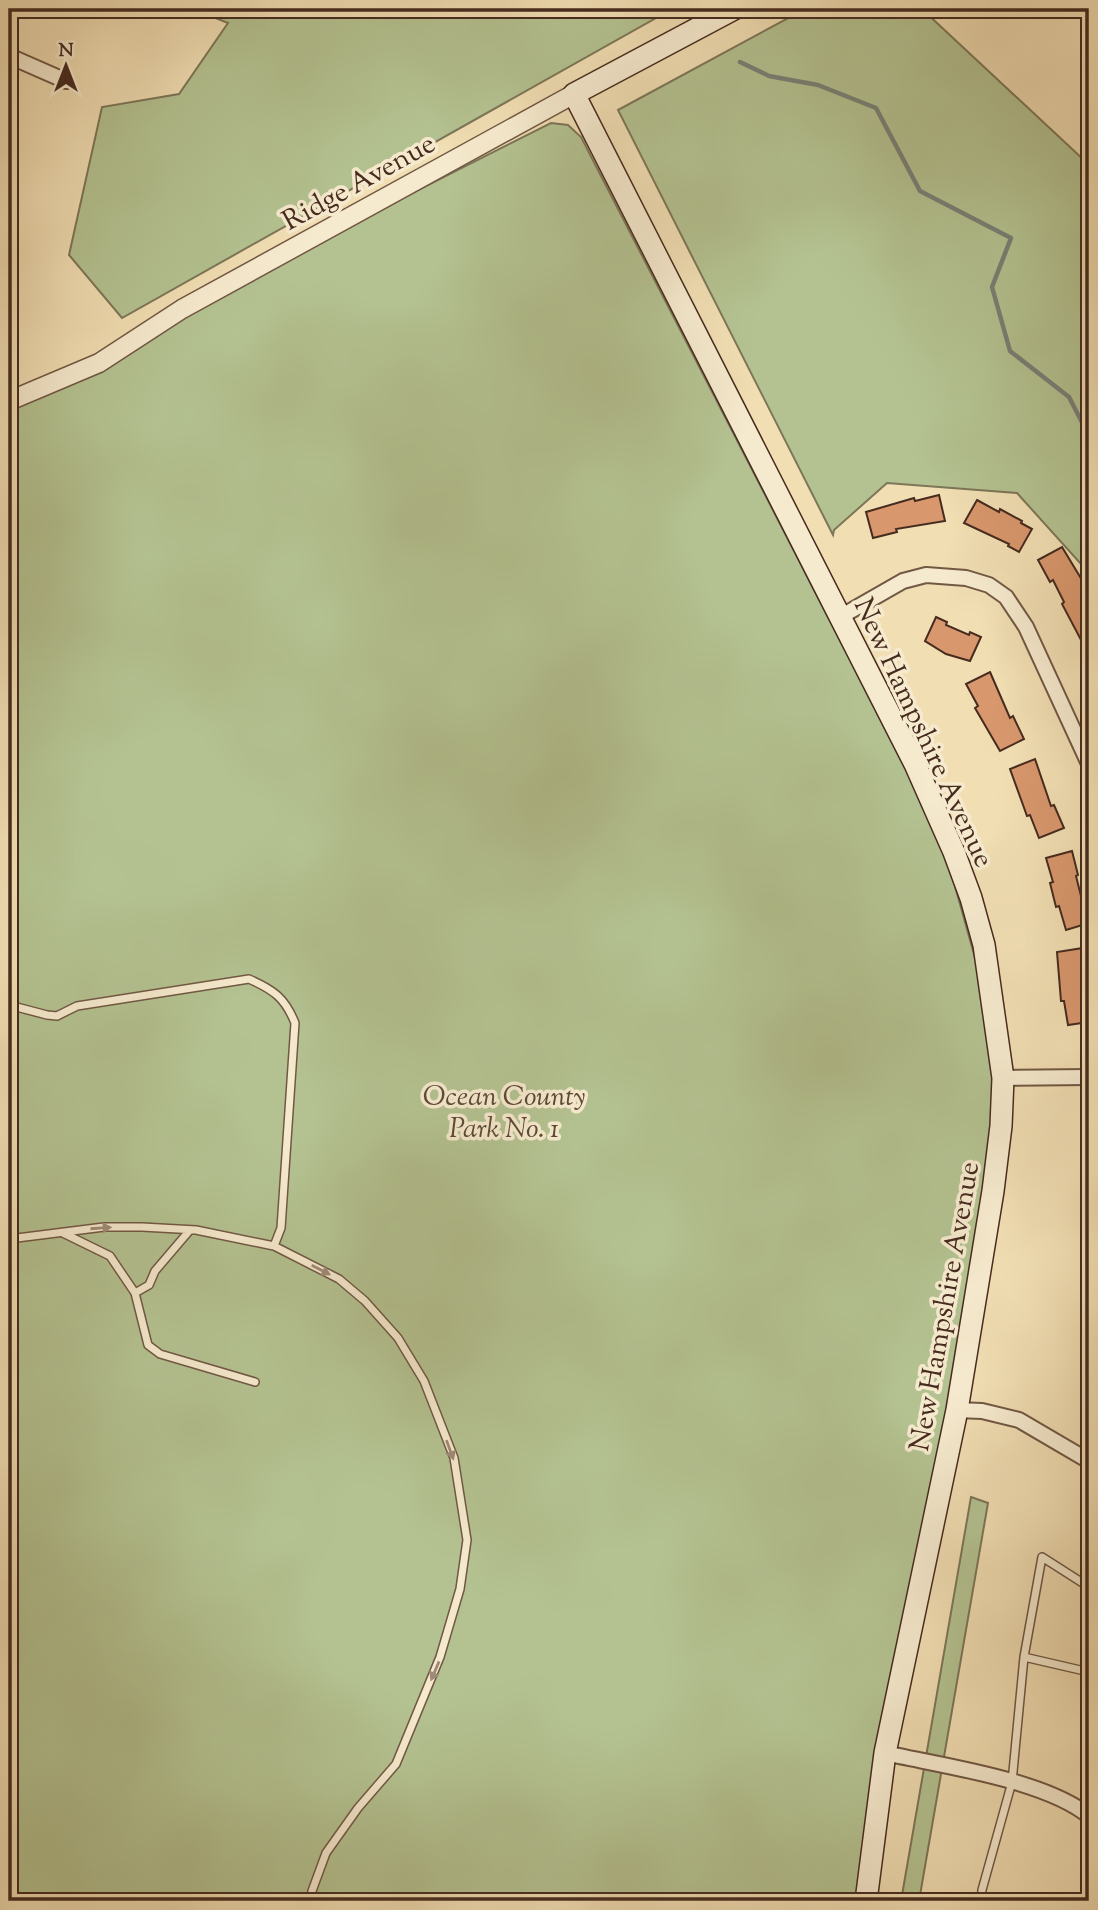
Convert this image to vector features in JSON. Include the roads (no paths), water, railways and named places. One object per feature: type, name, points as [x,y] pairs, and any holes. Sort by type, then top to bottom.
[{"type":"main road","name":"Ridge Avenue","points":[[574,94],[734,9]]},
{"type":"main road","name":"New Hampshire Avenue","points":[[574,94],[915,764],[967,886],[984,945],[1003,1078],[1001,1126],[993,1191],[957,1410],[886,1753],[866,1901]]},
{"type":"street","points":[[9,56],[66,81]]},
{"type":"street","name":"Ridge Avenue","points":[[9,401],[99,363],[182,309],[574,94]]},
{"type":"street","points":[[840,617],[903,581],[926,575],[966,578],[989,585],[1006,597],[1026,627],[1089,764]]},
{"type":"street","points":[[1003,1078],[1089,1077]]},
{"type":"street","points":[[957,1410],[982,1411],[1019,1420],[1089,1461]]},
{"type":"street","points":[[886,1753],[1012,1782],[1054,1795],[1080,1808],[1089,1816]]},
{"type":"lane","points":[[9,1005],[47,1016],[57,1016],[77,1006],[249,979],[272,989],[289,1009],[295,1023],[281,1228],[274,1246]]},
{"type":"lane","points":[[9,1239],[104,1227],[190,1230],[274,1246],[339,1279],[365,1301],[398,1338],[424,1381],[454,1458],[467,1540],[460,1589],[440,1657],[396,1764],[358,1808],[326,1853],[311,1901]]},
{"type":"lane","points":[[135,1293],[149,1285],[155,1271],[190,1230]]},
{"type":"lane","points":[[62,1232],[110,1256],[135,1293],[148,1345],[160,1354],[255,1382]]},
{"type":"lane","points":[[981,1901],[1012,1782],[1024,1657],[1042,1557],[1089,1587]]},
{"type":"lane","points":[[1024,1657],[1089,1672]]},
{"type":"waterway","points":[[740,62],[769,76],[818,85],[876,108],[920,191],[1011,238],[992,287],[1010,351],[1069,397],[1089,436]]},
{"type":"park label","name":"Ocean County Park No. 1","points":[[504,1111]]}]
